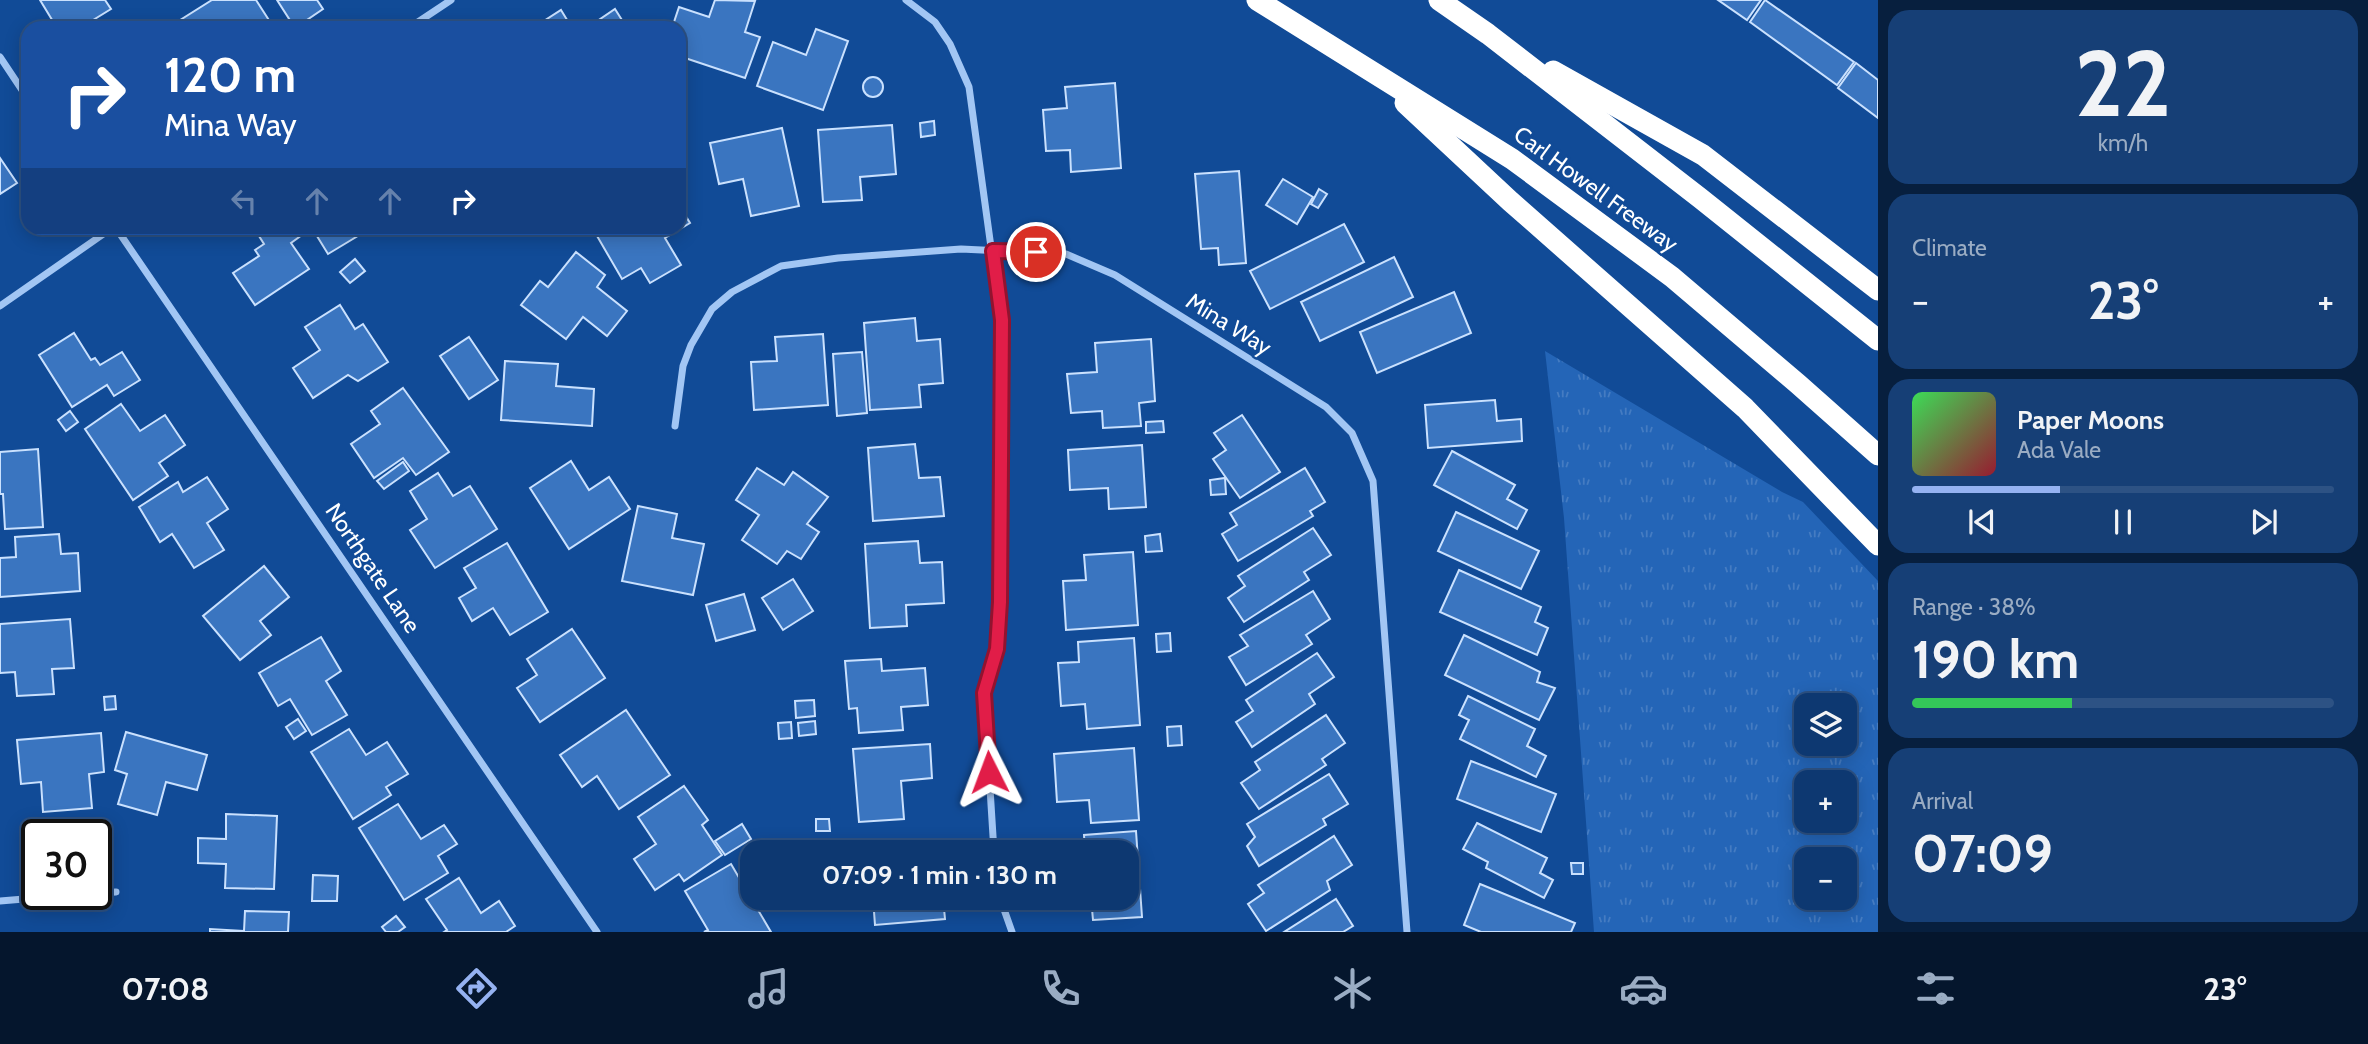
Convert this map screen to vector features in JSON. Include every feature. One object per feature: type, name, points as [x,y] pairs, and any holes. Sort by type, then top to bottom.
[{"type":"highway","name":"Carl Howell Freeway","points":[[1257,0],[1512,159],[1672,277],[1878,455]]},
{"type":"highway","points":[[1439,0],[1488,34],[1700,198],[1878,340]]},
{"type":"highway","points":[[1488,34],[1703,155],[1878,290]]},
{"type":"highway","points":[[1368,69],[1510,201],[1745,408],[1878,545]]},
{"type":"street","points":[[420,21],[451,0]]},
{"type":"street","points":[[906,0],[934,22],[950,44],[969,87],[1002,320],[1000,602],[997,649],[984,693],[993,840]]},
{"type":"street","points":[[0,57],[21,88]]},
{"type":"street","points":[[0,306],[104,235]]},
{"type":"street","name":"Northgate Lane","points":[[119,235],[597,932]]},
{"type":"street","name":"Mina Way","points":[[675,426],[683,366],[691,345],[712,309],[732,292],[781,265],[961,249],[1066,254],[1115,275],[1326,407],[1352,433],[1373,481],[1407,932]]},
{"type":"street","points":[[112,892],[116,892]]},
{"type":"street","points":[[0,901],[21,899]]},
{"type":"street","points":[[1004,910],[1012,932]]},
{"type":"green space","points":[[1545,351],[1803,502],[1878,581],[1878,932],[1594,932],[1564,518]]},
{"type":"building","points":[[40,0],[105,0],[111,9],[91,21],[53,21]]},
{"type":"building","points":[[212,0],[256,0],[270,21],[179,21]]},
{"type":"building","points":[[277,0],[317,0],[323,9],[305,21],[290,21]]},
{"type":"building","points":[[715,0],[755,1],[745,32],[760,37],[745,78],[686,58],[686,21],[674,21],[679,7],[709,17]]},
{"type":"building","points":[[1718,0],[1761,0],[1747,20]]},
{"type":"building","points":[[1765,0],[1854,62],[1837,85],[1750,22]]},
{"type":"building","points":[[615,9],[623,21],[597,21]]},
{"type":"building","points":[[561,10],[568,21],[544,21]]},
{"type":"building","points":[[816,29],[848,41],[823,110],[757,86],[773,42],[806,55]]},
{"type":"building","points":[[1856,63],[1878,80],[1878,118],[1838,88]]},
{"type":"building","points":[[873,77],[880,80],[883,87],[880,94],[873,97],[866,94],[863,87],[866,80]]},
{"type":"building","points":[[1115,83],[1121,168],[1071,172],[1070,150],[1046,151],[1043,110],[1067,108],[1065,87]]},
{"type":"building","points":[[934,121],[935,135],[921,137],[920,123]]},
{"type":"building","points":[[892,125],[896,174],[860,177],[862,200],[823,202],[818,130]]},
{"type":"building","points":[[782,128],[799,206],[751,216],[743,179],[719,184],[710,143]]},
{"type":"building","points":[[0,158],[17,183],[0,194]]},
{"type":"building","points":[[1239,171],[1246,263],[1219,265],[1218,248],[1201,249],[1195,174]]},
{"type":"building","points":[[1283,179],[1313,197],[1297,224],[1266,205]]},
{"type":"building","points":[[1319,189],[1327,194],[1318,208],[1311,204]]},
{"type":"building","points":[[1344,224],[1364,262],[1270,309],[1250,271]]},
{"type":"building","points":[[258,235],[302,235],[291,243],[309,269],[255,305],[233,273],[259,256],[255,250],[264,244]]},
{"type":"building","points":[[316,235],[359,235],[328,254]]},
{"type":"building","points":[[596,235],[670,235],[665,238],[681,265],[650,283],[641,268],[622,279]]},
{"type":"building","points":[[576,252],[605,275],[597,287],[627,311],[607,336],[583,317],[566,339],[521,305],[540,281],[548,287]]},
{"type":"building","points":[[1394,257],[1413,297],[1320,341],[1301,302]]},
{"type":"building","points":[[355,259],[365,271],[350,283],[340,272]]},
{"type":"building","points":[[1454,292],[1471,333],[1377,373],[1360,332]]},
{"type":"building","points":[[340,305],[355,329],[363,324],[388,362],[358,381],[348,375],[313,398],[293,368],[320,350],[305,327]]},
{"type":"building","points":[[915,318],[917,341],[940,339],[943,383],[919,385],[921,407],[870,410],[864,323]]},
{"type":"building","points":[[74,333],[91,360],[95,358],[100,365],[122,352],[140,380],[114,396],[107,385],[72,407],[39,355]]},
{"type":"building","points":[[823,334],[828,405],[754,410],[751,362],[777,361],[775,337]]},
{"type":"building","points":[[469,337],[498,380],[469,399],[440,356]]},
{"type":"building","points":[[1151,339],[1155,401],[1139,403],[1141,426],[1103,428],[1102,411],[1071,413],[1067,374],[1097,372],[1095,343]]},
{"type":"building","points":[[862,352],[867,413],[837,416],[833,354]]},
{"type":"building","points":[[505,361],[558,364],[556,386],[594,389],[592,426],[501,420]]},
{"type":"building","points":[[403,388],[449,452],[416,475],[403,458],[374,478],[351,444],[380,424],[371,411]]},
{"type":"building","points":[[1495,400],[1497,421],[1521,419],[1522,441],[1428,448],[1425,405]]},
{"type":"building","points":[[121,404],[140,431],[165,415],[185,445],[159,463],[168,476],[133,500],[85,429]]},
{"type":"building","points":[[70,411],[78,422],[66,431],[58,420]]},
{"type":"building","points":[[1242,415],[1280,472],[1240,498],[1213,459],[1226,450],[1214,433]]},
{"type":"building","points":[[1163,421],[1164,432],[1146,433],[1146,422]]},
{"type":"building","points":[[915,444],[919,478],[940,477],[944,516],[873,521],[868,448]]},
{"type":"building","points":[[1142,445],[1146,507],[1109,509],[1108,488],[1070,490],[1068,450]]},
{"type":"building","points":[[38,449],[43,527],[5,529],[3,494],[0,494],[0,452]]},
{"type":"building","points":[[1452,451],[1515,485],[1507,499],[1527,510],[1517,529],[1434,485]]},
{"type":"building","points":[[571,461],[589,490],[609,477],[630,509],[569,549],[530,488]]},
{"type":"building","points":[[403,462],[409,471],[384,489],[377,481]]},
{"type":"building","points":[[757,468],[784,485],[793,472],[828,497],[807,524],[819,532],[801,559],[787,551],[777,564],[742,540],[759,515],[736,500]]},
{"type":"building","points":[[1305,468],[1325,502],[1310,511],[1313,516],[1238,561],[1222,534],[1237,525],[1230,513]]},
{"type":"building","points":[[438,473],[453,496],[470,486],[497,529],[435,568],[410,530],[427,519],[410,491]]},
{"type":"building","points":[[207,477],[228,509],[207,523],[224,550],[194,568],[172,534],[160,542],[139,507],[178,482],[183,492]]},
{"type":"building","points":[[1225,478],[1226,494],[1211,495],[1210,480]]},
{"type":"building","points":[[638,506],[677,514],[672,538],[704,544],[693,595],[622,581]]},
{"type":"building","points":[[1456,512],[1539,551],[1521,589],[1438,551]]},
{"type":"building","points":[[1313,528],[1331,555],[1304,572],[1309,580],[1244,622],[1228,598],[1245,586],[1238,576]]},
{"type":"building","points":[[59,534],[61,554],[78,553],[80,591],[0,597],[0,558],[16,557],[15,537]]},
{"type":"building","points":[[1160,534],[1162,551],[1146,552],[1145,536]]},
{"type":"building","points":[[918,541],[920,563],[942,562],[944,603],[906,605],[907,626],[870,628],[865,544]]},
{"type":"building","points":[[507,543],[548,612],[510,635],[493,608],[472,621],[459,598],[476,588],[464,568]]},
{"type":"building","points":[[1133,552],[1138,625],[1066,630],[1063,581],[1086,580],[1084,555]]},
{"type":"building","points":[[264,566],[289,597],[260,621],[271,635],[240,660],[203,616]]},
{"type":"building","points":[[1459,570],[1541,607],[1535,622],[1548,628],[1537,655],[1440,612]]},
{"type":"building","points":[[793,579],[813,611],[783,630],[762,598]]},
{"type":"building","points":[[1313,591],[1330,619],[1306,635],[1312,644],[1246,685],[1229,657],[1248,646],[1240,635]]},
{"type":"building","points":[[744,594],[755,630],[716,641],[706,605]]},
{"type":"building","points":[[70,619],[74,668],[52,669],[54,694],[17,696],[15,672],[0,673],[0,624]]},
{"type":"building","points":[[572,629],[605,678],[540,722],[517,688],[537,675],[527,659]]},
{"type":"building","points":[[1170,633],[1171,651],[1157,652],[1156,634]]},
{"type":"building","points":[[1464,635],[1540,672],[1537,682],[1555,688],[1539,720],[1445,675]]},
{"type":"building","points":[[321,637],[341,671],[326,681],[347,715],[312,735],[290,699],[278,706],[259,673]]},
{"type":"building","points":[[1134,638],[1140,725],[1087,729],[1085,704],[1061,706],[1058,663],[1079,662],[1078,642]]},
{"type":"building","points":[[1317,653],[1334,677],[1309,694],[1315,704],[1252,747],[1236,722],[1253,711],[1246,700]]},
{"type":"building","points":[[881,659],[882,671],[925,668],[928,705],[901,707],[903,730],[859,733],[857,708],[849,709],[845,661]]},
{"type":"building","points":[[115,696],[116,709],[105,710],[104,697]]},
{"type":"building","points":[[1468,696],[1535,729],[1527,746],[1546,756],[1536,777],[1460,739],[1469,720],[1459,715]]},
{"type":"building","points":[[814,700],[815,716],[796,718],[795,701]]},
{"type":"building","points":[[626,710],[670,775],[619,809],[597,776],[582,787],[560,755]]},
{"type":"building","points":[[1326,715],[1345,743],[1322,759],[1326,765],[1259,809],[1241,783],[1260,770],[1255,762]]},
{"type":"building","points":[[298,719],[306,731],[294,739],[286,727]]},
{"type":"building","points":[[815,721],[816,734],[799,736],[798,723]]},
{"type":"building","points":[[791,722],[792,738],[779,739],[778,723]]},
{"type":"building","points":[[1181,726],[1182,745],[1168,746],[1167,727]]},
{"type":"building","points":[[349,729],[366,755],[387,742],[408,774],[386,787],[391,795],[353,819],[311,752]]},
{"type":"building","points":[[126,732],[207,755],[197,790],[166,782],[157,815],[118,804],[127,774],[115,770]]},
{"type":"building","points":[[101,733],[104,772],[89,774],[92,808],[43,812],[41,782],[21,784],[17,740]]},
{"type":"building","points":[[930,744],[932,778],[901,781],[904,819],[859,822],[853,749]]},
{"type":"building","points":[[1134,748],[1139,820],[1091,823],[1089,800],[1057,802],[1054,754]]},
{"type":"building","points":[[1471,761],[1556,794],[1541,832],[1457,799]]},
{"type":"building","points":[[1329,774],[1348,804],[1323,819],[1326,825],[1259,866],[1247,846],[1255,837],[1247,824]]},
{"type":"building","points":[[684,786],[708,820],[702,825],[722,855],[684,881],[679,874],[655,890],[634,859],[656,844],[638,817]]},
{"type":"building","points":[[398,804],[421,839],[444,825],[457,844],[438,856],[448,873],[404,900],[359,828]]},
{"type":"building","points":[[226,814],[277,816],[274,889],[225,888],[226,864],[198,863],[198,838],[226,839]]},
{"type":"building","points":[[816,819],[829,819],[830,831],[816,831]]},
{"type":"building","points":[[1477,823],[1547,858],[1540,873],[1553,880],[1544,898],[1486,868],[1488,862],[1463,849]]},
{"type":"building","points":[[742,824],[751,839],[740,840],[740,846],[725,855],[715,841]]},
{"type":"building","points":[[1136,831],[1137,840],[1084,840],[1084,835]]},
{"type":"building","points":[[1334,836],[1352,865],[1327,881],[1330,890],[1266,931],[1248,904],[1264,893],[1258,885]]},
{"type":"building","points":[[1571,863],[1583,863],[1583,874],[1572,874]]},
{"type":"building","points":[[731,864],[740,879],[740,910],[758,910],[771,932],[704,932],[708,930],[685,891]]},
{"type":"building","points":[[1139,874],[1142,917],[1093,920],[1092,910],[1139,910]]},
{"type":"building","points":[[313,875],[338,876],[337,901],[312,901]]},
{"type":"building","points":[[459,878],[481,913],[499,901],[515,926],[506,932],[444,932],[447,930],[426,899]]},
{"type":"building","points":[[1480,884],[1575,923],[1571,932],[1481,932],[1464,925]]},
{"type":"building","points":[[1336,899],[1353,926],[1343,932],[1284,932]]},
{"type":"building","points":[[874,910],[944,910],[945,919],[875,925]]},
{"type":"building","points":[[245,911],[289,912],[288,932],[210,932],[210,929],[244,931]]},
{"type":"building","points":[[396,916],[405,927],[398,932],[386,932],[382,927]]},
{"type":"route","points":[[989,772],[984,693],[997,649],[1000,602],[1002,320],[993,251],[1036,252]]}]
